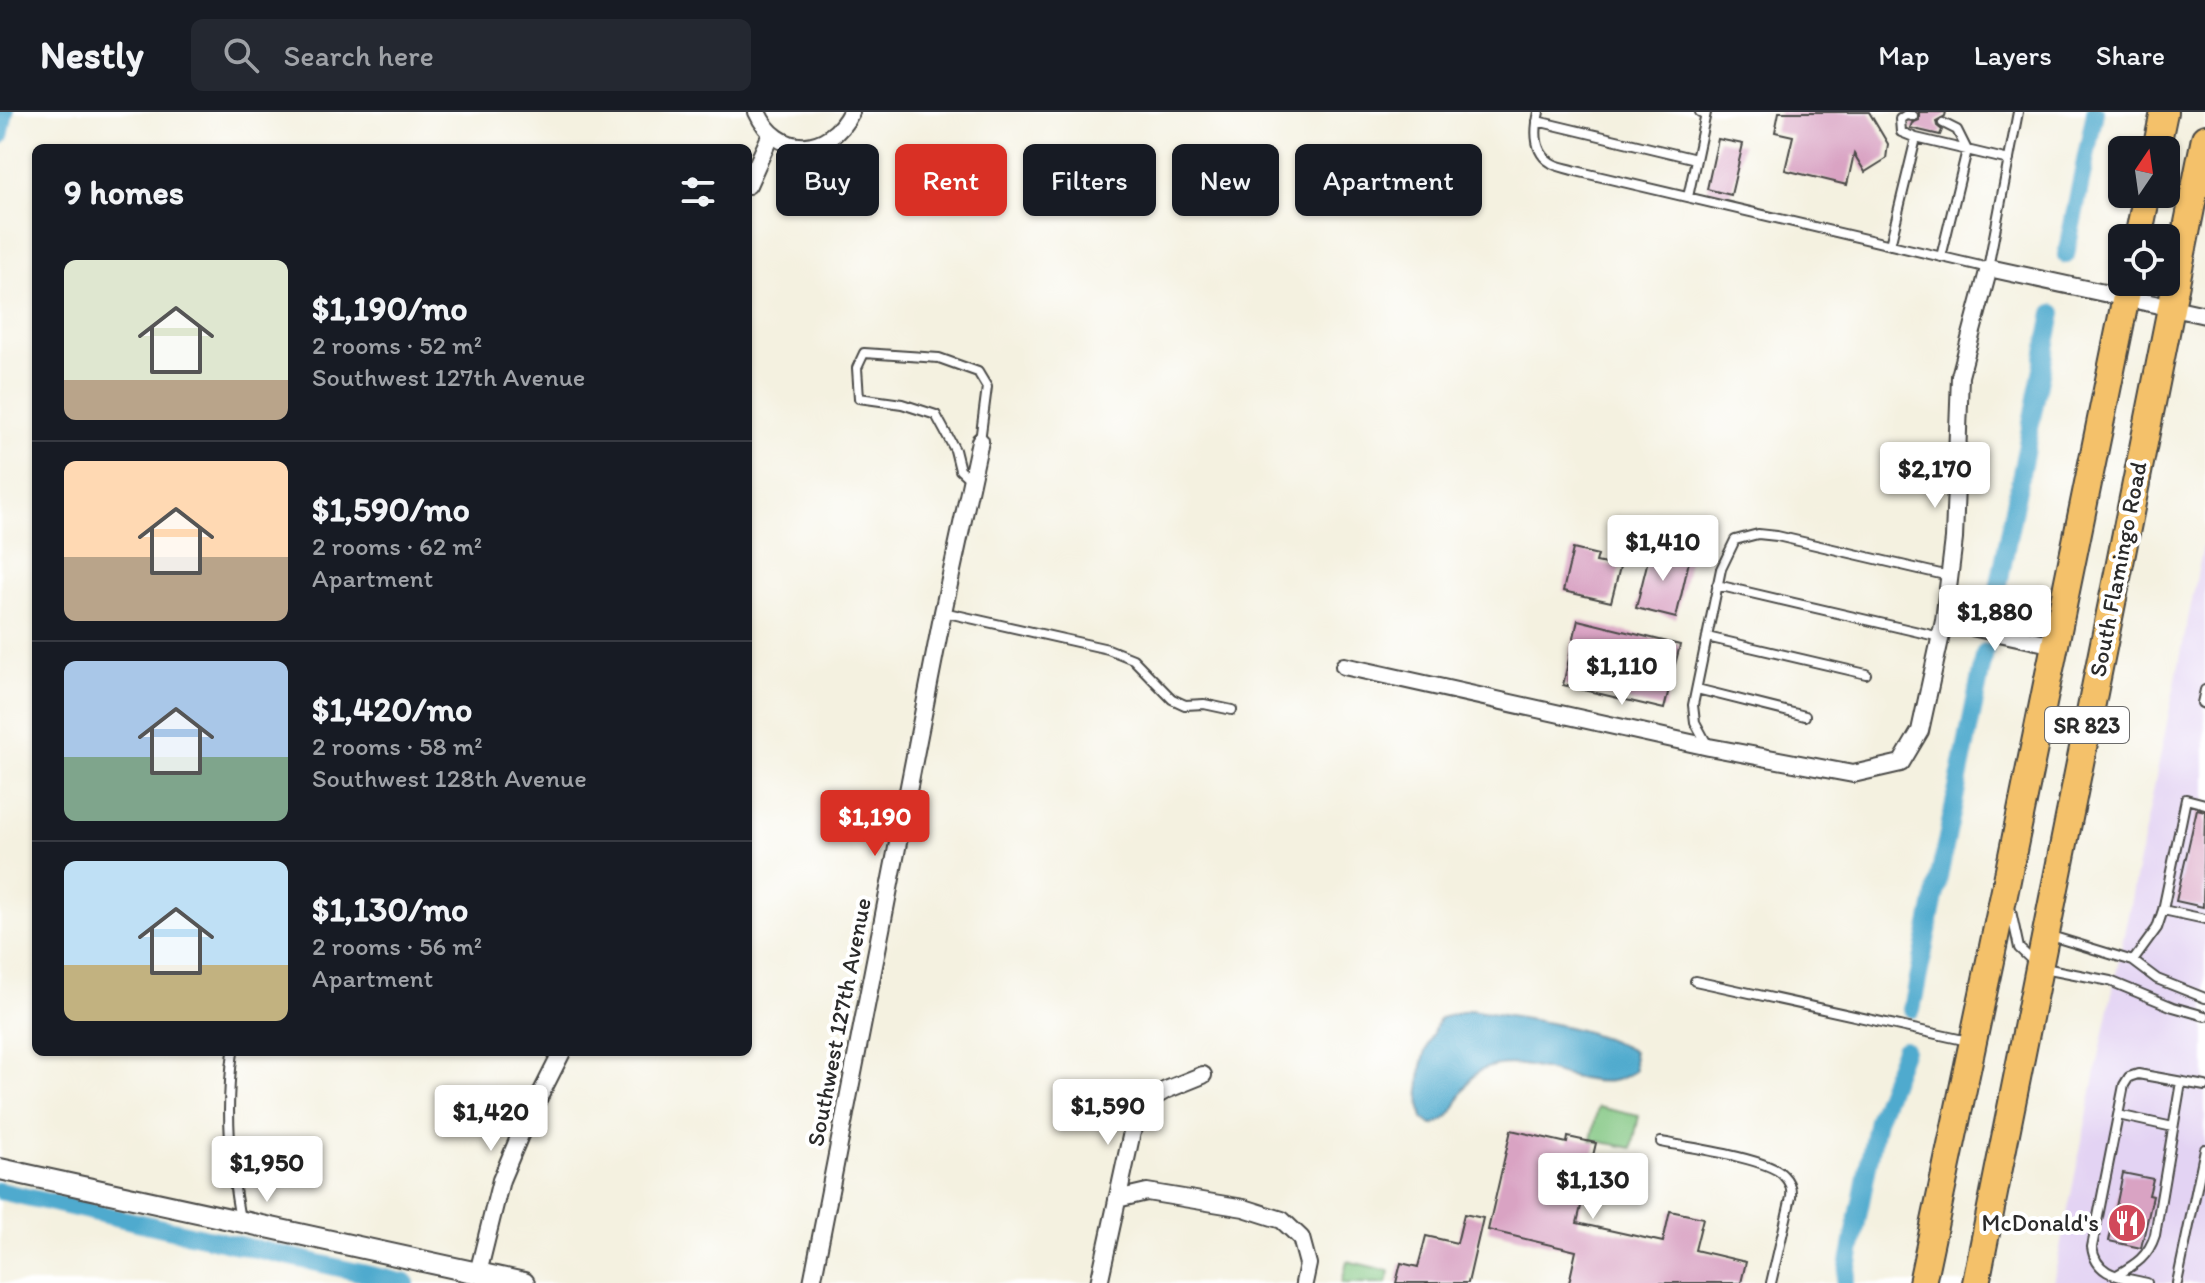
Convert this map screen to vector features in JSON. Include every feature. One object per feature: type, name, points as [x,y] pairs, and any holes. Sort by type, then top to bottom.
[{"type":"highway","points":[[2159,136],[2164,112]]},
{"type":"highway","name":"South Flamingo Road","points":[[1976,1283],[2205,138]]},
{"type":"highway","name":"South Flamingo Road","points":[[1922,1283],[2126,296]]},
{"type":"street","points":[[757,112],[771,134],[793,145],[818,145],[838,132],[851,112]]},
{"type":"street","points":[[752,176],[771,134]]},
{"type":"street","points":[[1344,666],[1709,747],[1853,774],[1901,763],[1920,731],[1942,629],[1954,539],[1960,376],[1988,268],[2108,288]]},
{"type":"street","points":[[2139,296],[2169,308],[2205,315]]},
{"type":"street","name":"Southwest 127th Avenue","points":[[812,1283],[943,612],[980,441]]},
{"type":"street","points":[[1942,629],[2055,645]]},
{"type":"street","points":[[478,1273],[501,1180],[560,1056]]},
{"type":"street","points":[[1099,1283],[1132,1132],[1149,1100],[1203,1075]]},
{"type":"street","points":[[0,1169],[524,1283]]},
{"type":"street","points":[[1117,1199],[1147,1192],[1244,1208],[1282,1220],[1301,1238],[1308,1264],[1304,1283]]},
{"type":"lane","points":[[1688,197],[1706,113],[1700,112]]},
{"type":"lane","points":[[1696,159],[1538,117],[1538,147],[1550,162],[1988,268],[2018,112]]},
{"type":"lane","points":[[1913,116],[1906,115],[1900,119],[1901,132],[2009,160]]},
{"type":"lane","points":[[1941,257],[1967,150],[1957,130],[1943,123]]},
{"type":"lane","points":[[1890,245],[1916,138]]},
{"type":"lane","points":[[971,480],[960,470],[955,450],[936,415],[902,404],[859,398],[857,368],[864,353],[939,358],[978,372],[987,387],[980,441]]},
{"type":"lane","points":[[1709,747],[1695,722],[1693,705],[1717,585],[1726,553],[1735,540],[1758,534],[1949,576]]},
{"type":"lane","points":[[1717,585],[1942,629]]},
{"type":"lane","points":[[943,612],[1108,649],[1133,659],[1172,699],[1185,705],[1204,704],[1232,710]]},
{"type":"lane","points":[[1707,637],[1866,674]]},
{"type":"lane","points":[[1697,689],[1805,716]]},
{"type":"lane","points":[[2205,690],[2202,703],[2205,704]]},
{"type":"lane","points":[[2133,961],[2157,928],[2163,910],[2186,799],[2205,804]]},
{"type":"lane","points":[[2006,885],[2019,948],[2039,967],[2110,981],[2173,1007],[2205,1016]]},
{"type":"lane","points":[[2163,910],[2205,919]]},
{"type":"lane","points":[[2045,934],[2133,961],[2157,979],[2205,998]]},
{"type":"lane","points":[[1695,981],[1972,1042]]},
{"type":"lane","points":[[232,1056],[228,1082],[228,1126],[230,1165],[240,1221]]},
{"type":"lane","points":[[2147,1283],[2102,1270],[2094,1260],[2092,1247],[2124,1085],[2129,1077],[2138,1074],[2205,1086]]},
{"type":"lane","points":[[2116,1275],[2138,1263],[2150,1251],[2181,1082]]},
{"type":"lane","points":[[2118,1115],[2173,1127]]},
{"type":"lane","points":[[1661,1142],[1766,1165],[1782,1173],[1792,1186],[1791,1197],[1771,1283]]},
{"type":"lane","points":[[2177,1283],[2205,1149]]},
{"type":"shaded area","points":[[2205,536],[2205,1283],[2053,1283]]},
{"type":"green space","points":[[1598,1107],[1639,1116],[1632,1148],[1591,1140]]},
{"type":"green space","points":[[1347,1261],[1390,1271],[1387,1283],[1342,1283]]},
{"type":"water","points":[[1470,1010],[1595,1034],[1633,1051],[1635,1071],[1615,1080],[1596,1081],[1515,1064],[1484,1069],[1468,1082],[1449,1115],[1432,1125],[1423,1119],[1419,1092],[1429,1042],[1440,1018]]},
{"type":"building","points":[[1779,112],[1869,112],[1888,144],[1886,159],[1865,172],[1854,154],[1847,185],[1785,170],[1793,136],[1775,132]]},
{"type":"building","points":[[1919,112],[1946,112],[1936,121],[1942,130],[1940,135],[1910,128],[1912,123],[1919,120]]},
{"type":"building","points":[[1718,139],[1743,144],[1731,195],[1707,189]]},
{"type":"building","points":[[1651,548],[1690,557],[1676,618],[1636,608]]},
{"type":"building","points":[[1573,549],[1598,555],[1596,562],[1620,567],[1611,602],[1563,591]]},
{"type":"building","points":[[1578,620],[1680,645],[1664,709],[1563,685]]},
{"type":"building","points":[[2197,809],[2205,811],[2203,907],[2176,901]]},
{"type":"building","points":[[1511,1130],[1567,1143],[1568,1137],[1596,1143],[1577,1223],[1663,1242],[1670,1211],[1703,1218],[1695,1250],[1746,1262],[1741,1283],[1569,1283],[1576,1251],[1488,1230]]},
{"type":"building","points":[[2123,1173],[2153,1179],[2149,1195],[2153,1196],[2141,1248],[2109,1241]]},
{"type":"building","points":[[1464,1214],[1483,1218],[1468,1283],[1396,1283],[1401,1263],[1418,1267],[1426,1236],[1457,1243]]},
{"type":"waterway","points":[[0,136],[5,112]]},
{"type":"waterway","points":[[2066,255],[2095,112]]},
{"type":"waterway","points":[[1994,609],[2053,313]]},
{"type":"waterway","points":[[1912,1009],[1985,652]]},
{"type":"waterway","points":[[1845,1283],[1877,1120],[1904,1049]]},
{"type":"waterway","points":[[0,1191],[406,1283]]},
{"type":"place","name":"McDonald's","points":[[2127,1223]]}]
